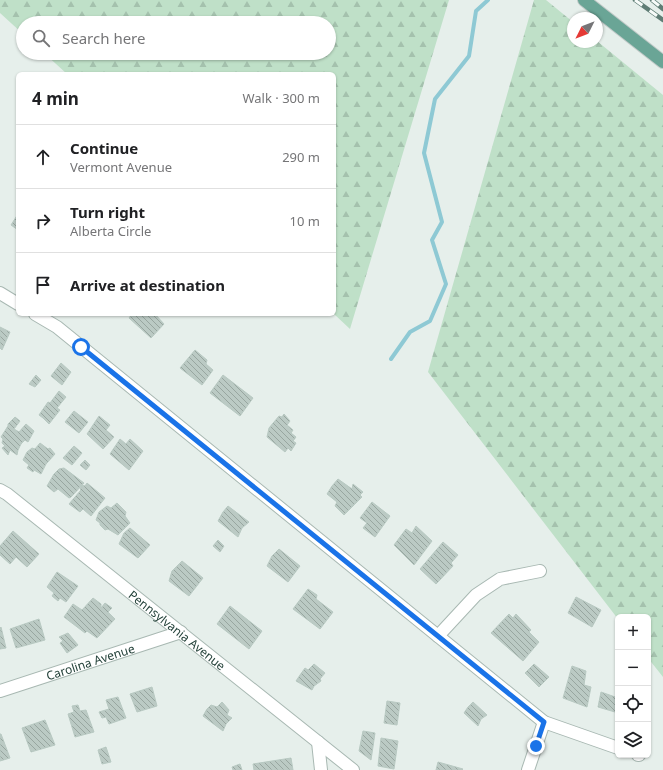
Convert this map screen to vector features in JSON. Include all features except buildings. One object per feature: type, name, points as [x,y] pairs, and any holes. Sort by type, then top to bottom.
[{"type":"main road","points":[[584,0],[663,62]]},
{"type":"street","points":[[0,293],[16,303]]},
{"type":"street","points":[[38,316],[57,327],[544,722],[615,747]]},
{"type":"street","name":"Pennsylvania Avenue","points":[[0,490],[7,494],[354,770]]},
{"type":"street","points":[[438,636],[476,595],[500,579],[540,571]]},
{"type":"street","name":"Carolina Avenue","points":[[0,690],[181,632]]},
{"type":"street","points":[[528,770],[544,722]]},
{"type":"street","points":[[318,742],[321,770]]},
{"type":"green space","points":[[0,0],[449,0],[350,329],[336,316],[336,72],[65,72],[52,60],[336,60],[336,16],[16,16],[16,28],[0,13]]},
{"type":"green space","points":[[534,0],[546,0],[567,17],[567,48],[603,48],[603,46],[663,95],[663,677],[651,662],[651,614],[615,615],[428,372]]},
{"type":"waterway","points":[[391,359],[410,332],[430,321],[446,284],[432,240],[442,222],[424,153],[435,99],[469,56],[476,11],[488,0]]},
{"type":"railway","points":[[635,0],[663,20]]},
{"type":"railway","points":[[652,0],[663,9]]},
{"type":"route","points":[[81,347],[544,722],[536,746]]}]
